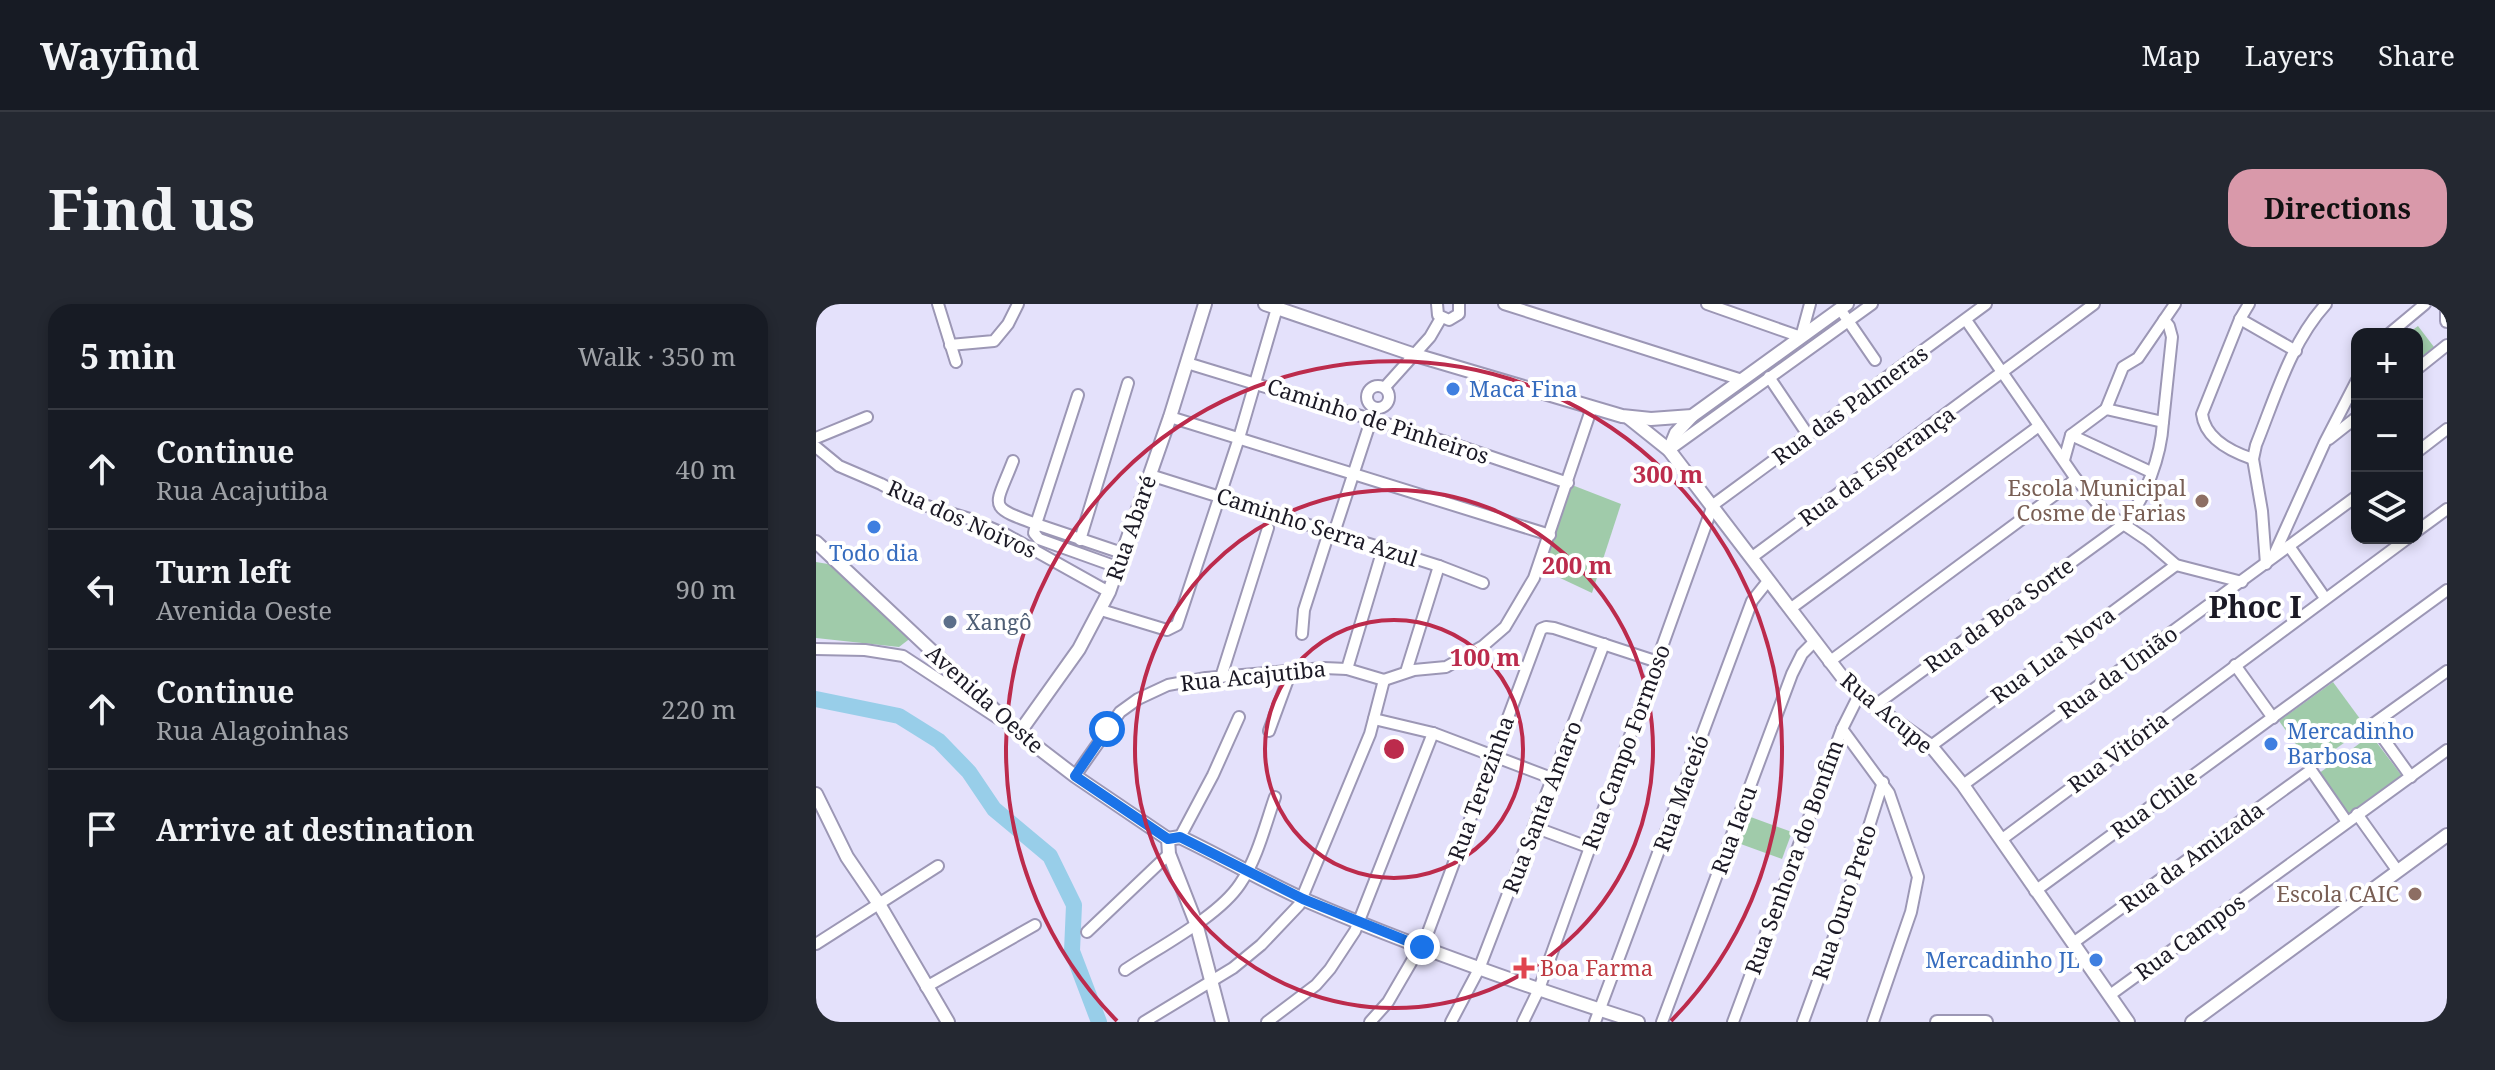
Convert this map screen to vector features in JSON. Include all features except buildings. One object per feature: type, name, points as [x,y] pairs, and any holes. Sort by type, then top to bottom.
[{"type":"street","points":[[938,304],[956,362]]},
{"type":"street","points":[[950,345],[994,341],[1018,304]]},
{"type":"street","name":"Rua Abaré","points":[[1015,729],[1062,674],[1101,610],[1170,417],[1205,304]]},
{"type":"street","points":[[1437,304],[1441,318],[1449,320],[1456,317],[1459,304]]},
{"type":"street","points":[[1504,304],[1742,380]]},
{"type":"street","points":[[1707,304],[1801,337]]},
{"type":"street","points":[[1801,337],[1810,304]]},
{"type":"street","points":[[1669,450],[1676,433],[1692,416],[1801,337],[1845,311],[1872,304]]},
{"type":"street","name":"Rua das Palmeras","points":[[1713,505],[1986,304]]},
{"type":"street","name":"Rua da Esperança","points":[[1751,558],[2094,304]]},
{"type":"street","points":[[2064,460],[2071,435],[2106,409],[2123,367],[2138,358],[2174,304]]},
{"type":"street","points":[[2249,304],[2202,414],[2204,425],[2216,440],[2253,459]]},
{"type":"street","points":[[2269,561],[2253,459],[2256,445],[2296,351],[2311,323],[2326,304]]},
{"type":"street","points":[[2396,328],[2425,304]]},
{"type":"street","points":[[1101,610],[1160,629],[1170,630],[1177,625],[1257,382],[1274,306],[1412,354],[1629,418],[1692,416]]},
{"type":"street","points":[[2447,307],[2447,321]]},
{"type":"street","points":[[1845,311],[1875,360]]},
{"type":"street","points":[[1669,450],[1769,377],[1845,311]]},
{"type":"street","points":[[1385,387],[1430,337],[1441,318]]},
{"type":"street","points":[[2240,319],[2296,351]]},
{"type":"street","points":[[1966,320],[2076,479],[2104,511],[2176,565],[2242,582]]},
{"type":"street","points":[[2124,524],[2138,507],[2162,441],[2172,337],[2164,320]]},
{"type":"street","points":[[2423,364],[2447,345]]},
{"type":"street","name":"Caminho de Pinheiros","points":[[1187,363],[1374,414],[1568,483]]},
{"type":"street","points":[[1769,377],[1808,435]]},
{"type":"street","points":[[1080,540],[1128,383]]},
{"type":"street","points":[[1374,414],[1366,394],[1376,385],[1385,387]]},
{"type":"street","points":[[1302,634],[1304,610],[1374,414],[1387,403],[1389,395],[1385,387]]},
{"type":"street","points":[[2269,561],[2351,392]]},
{"type":"street","points":[[1078,395],[1034,533],[1039,539],[1117,567]]},
{"type":"street","points":[[1144,1022],[1233,968],[1261,945],[1303,899],[1349,789],[1374,719],[1384,680],[1406,672],[1451,665],[1471,655],[1499,633],[1528,589],[1550,535],[1592,407]]},
{"type":"street","points":[[2106,409],[2163,422]]},
{"type":"street","points":[[816,438],[867,417]]},
{"type":"street","points":[[1170,417],[1550,535]]},
{"type":"street","name":"Rua Acupe","points":[[1629,418],[1669,450],[1829,662],[1859,695],[1931,746],[1963,785],[2128,1022]]},
{"type":"street","points":[[2325,442],[2351,422]]},
{"type":"street","points":[[1790,609],[2039,426]]},
{"type":"street","points":[[2423,447],[2447,429]]},
{"type":"street","points":[[2071,435],[2151,472]]},
{"type":"street","name":"Rua dos Noivos","points":[[816,447],[839,466],[914,502],[970,519],[1007,535],[1109,592]]},
{"type":"street","points":[[1013,461],[998,500],[1002,512],[1122,553]]},
{"type":"street","name":"Caminho Serra Azul","points":[[1150,475],[1439,566],[1483,583]]},
{"type":"street","points":[[1829,662],[2076,479]]},
{"type":"street","name":"Rua da União","points":[[1963,785],[2351,500]]},
{"type":"street","name":"Rua Campo Formoso","points":[[1523,1022],[1539,989],[1713,505]]},
{"type":"street","points":[[2423,527],[2447,509]]},
{"type":"street","name":"Rua da Boa Sorte","points":[[1874,706],[2124,524]]},
{"type":"street","points":[[1221,677],[1268,528]]},
{"type":"street","name":"Avenida Oeste","points":[[816,542],[1015,729],[1075,776],[1174,838],[1248,870],[1303,899],[1422,947],[1539,989],[1598,1016],[1638,1022]]},
{"type":"street","name":"Rua Vitória","points":[[2001,840],[2400,544]]},
{"type":"street","points":[[2289,546],[2325,598]]},
{"type":"street","points":[[1347,669],[1383,549]]},
{"type":"street","points":[[816,556],[843,567]]},
{"type":"street","name":"Rua Lua Nova","points":[[1931,746],[2176,565]]},
{"type":"street","points":[[1406,672],[1439,566]]},
{"type":"street","name":"Rua Maceió","points":[[1598,1016],[1749,610],[1768,581]]},
{"type":"street","name":"Rua Chile","points":[[2035,891],[2447,590]]},
{"type":"street","name":"Rua Terezinha","points":[[1370,1022],[1388,1002],[1422,947],[1541,629],[1554,628],[1604,644]]},
{"type":"street","points":[[899,655],[919,638]]},
{"type":"street","name":"Rua Iacu","points":[[1662,1022],[1792,674],[1802,654],[1814,642]]},
{"type":"street","points":[[1604,644],[1658,662]]},
{"type":"street","name":"Rua Santa Amaro","points":[[1451,1022],[1479,969],[1604,644]]},
{"type":"street","points":[[816,649],[865,650],[899,655],[1015,729]]},
{"type":"street","points":[[2235,665],[2273,718]]},
{"type":"street","name":"Rua Acajutiba","points":[[1075,776],[1112,722],[1131,703],[1168,685],[1221,677],[1347,669],[1384,680]]},
{"type":"street","points":[[1269,731],[1291,671]]},
{"type":"street","points":[[2411,777],[2373,724],[2446,673]]},
{"type":"street","name":"Rua Senhora do Bonfim","points":[[1733,1022],[1842,729],[1859,695]]},
{"type":"street","points":[[1087,932],[1169,854],[1174,838],[1213,775],[1239,717]]},
{"type":"street","points":[[1374,719],[1433,733],[1554,779]]},
{"type":"street","points":[[1842,729],[1883,782],[1896,808],[1914,860],[1917,887],[1873,1022]]},
{"type":"street","points":[[1267,1022],[1316,985],[1335,962],[1359,922],[1433,733]]},
{"type":"street","name":"Rua Campos","points":[[2110,995],[2447,750]]},
{"type":"street","name":"Rua da Amizada","points":[[2073,943],[2311,770],[2347,822]]},
{"type":"street","name":"Rua Ouro Preto","points":[[1803,1022],[1835,934],[1883,782]]},
{"type":"street","points":[[816,794],[847,857],[879,904],[948,1022]]},
{"type":"street","points":[[1125,970],[1226,901],[1248,870],[1275,797]]},
{"type":"street","points":[[2357,814],[2397,870]]},
{"type":"street","points":[[1534,827],[1588,847]]},
{"type":"street","points":[[2192,1022],[2211,1016],[2397,870],[2447,835]]},
{"type":"street","points":[[1169,854],[1196,923],[1222,1022]]},
{"type":"street","points":[[816,944],[938,866]]},
{"type":"street","points":[[926,987],[1035,925]]},
{"type":"street","points":[[1937,1022],[1986,1022]]},
{"type":"green space","points":[[2423,333],[2434,347],[2423,355]]},
{"type":"green space","points":[[1572,485],[1621,504],[1592,593],[1541,569]]},
{"type":"green space","points":[[816,562],[828,564],[841,573],[912,637],[899,647],[816,638]]},
{"type":"green space","points":[[2333,682],[2366,727],[2312,766],[2279,721]]},
{"type":"green space","points":[[2371,735],[2402,776],[2349,816],[2318,774]]},
{"type":"green space","points":[[1748,816],[1792,832],[1782,859],[1738,843]]},
{"type":"waterway","points":[[816,699],[899,716],[939,741],[969,772],[994,809],[1050,856],[1074,905],[1072,951],[1099,1022]]},
{"type":"place","name":"Maca Fina","points":[[1453,389]]},
{"type":"place","name":"Escola Municipal Cosme de Farias","points":[[2202,501]]},
{"type":"place","name":"Todo dia","points":[[874,527]]},
{"type":"place","name":"Xangô","points":[[950,622]]},
{"type":"place","name":"Mercadinho Barbosa","points":[[2271,744]]},
{"type":"place","name":"Escola CAIC","points":[[2415,894]]},
{"type":"place","name":"Mercadinho JL","points":[[2096,960]]},
{"type":"place","name":"Boa Farma","points":[[1524,968]]},
{"type":"district","name":"Phoc I","points":[[2255,608]]},
{"type":"route","points":[[1107,729],[1075,776],[1168,839],[1180,837],[1303,899],[1422,947]]}]
